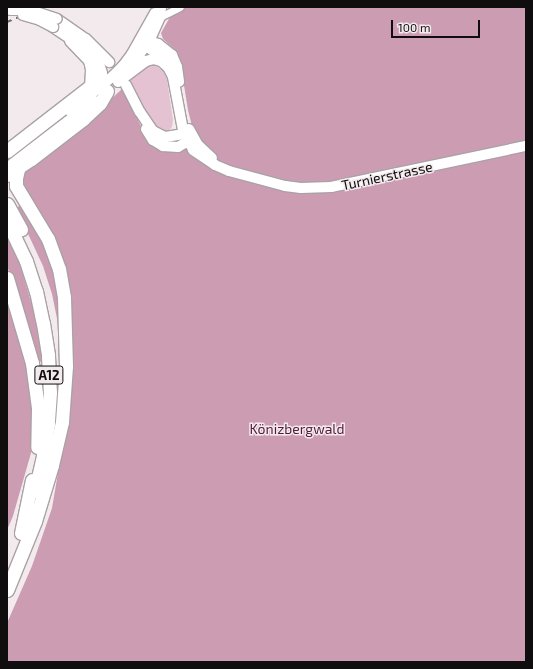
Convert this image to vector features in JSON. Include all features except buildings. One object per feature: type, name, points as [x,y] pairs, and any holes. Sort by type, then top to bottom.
[{"type":"highway","points":[[44,489],[62,422],[66,366],[65,314],[62,281],[56,258],[46,234],[25,201],[16,184],[11,170],[83,119],[100,103],[99,85],[90,60],[72,40]]},
{"type":"highway","points":[[7,151],[99,85]]},
{"type":"highway","points":[[7,147],[21,140]]},
{"type":"highway","points":[[7,188],[25,201]]},
{"type":"highway","name":"A12","points":[[7,590],[29,536],[44,489],[52,456],[57,420],[58,393],[56,349],[48,304],[39,272],[27,242],[9,212]]},
{"type":"highway","name":"A12","points":[[7,569],[32,502],[44,456],[49,408],[49,374],[46,339],[36,291],[9,212]]},
{"type":"highway","points":[[7,278],[32,363],[38,408],[37,453],[21,533]]},
{"type":"main road","points":[[8,10],[22,9],[36,11],[86,39],[109,62]]},
{"type":"main road","points":[[122,83],[160,10]]},
{"type":"main road","points":[[55,23],[72,40]]},
{"type":"main road","points":[[7,160],[99,85],[129,50],[144,42]]},
{"type":"main road","name":"Turnierstrasse","points":[[144,42],[167,60],[171,67],[177,100],[189,137],[198,155],[215,165],[248,176],[300,188],[331,188],[526,146]]},
{"type":"main road","name":"Turnierstrasse","points":[[144,42],[165,48],[175,60],[184,117],[189,137]]},
{"type":"main road","points":[[99,85],[122,83],[142,63],[152,59],[164,64],[173,77]]},
{"type":"main road","points":[[122,83],[153,131],[161,136],[189,137]]},
{"type":"main road","name":"Turnierstrasse","points":[[171,137],[177,127],[175,108],[177,100]]},
{"type":"main road","points":[[140,112],[149,133],[158,143],[172,147],[189,137]]},
{"type":"street","points":[[160,10],[180,7]]},
{"type":"shaded area","points":[[153,64],[163,71],[167,79],[173,120],[172,127],[168,132],[160,131],[152,124],[130,80],[136,72],[147,65]]},
{"type":"green space","name":"Könizbergwald","points":[[186,7],[526,7],[526,662],[7,662],[7,623],[32,566],[52,508],[64,438],[70,316],[22,186],[22,179],[25,170],[93,116],[122,89],[144,132],[177,151],[193,130],[188,110],[180,61],[174,49],[163,39],[161,33],[170,17]]},
{"type":"green space","points":[[21,205],[34,223],[56,270],[62,343],[52,294],[43,266],[16,208]]},
{"type":"green space","points":[[7,236],[17,255],[34,312],[42,360],[37,366],[7,265]]},
{"type":"green space","points":[[7,291],[26,361],[32,406],[31,453],[13,516],[7,530]]},
{"type":"railway","points":[[7,22],[42,7]]}]
